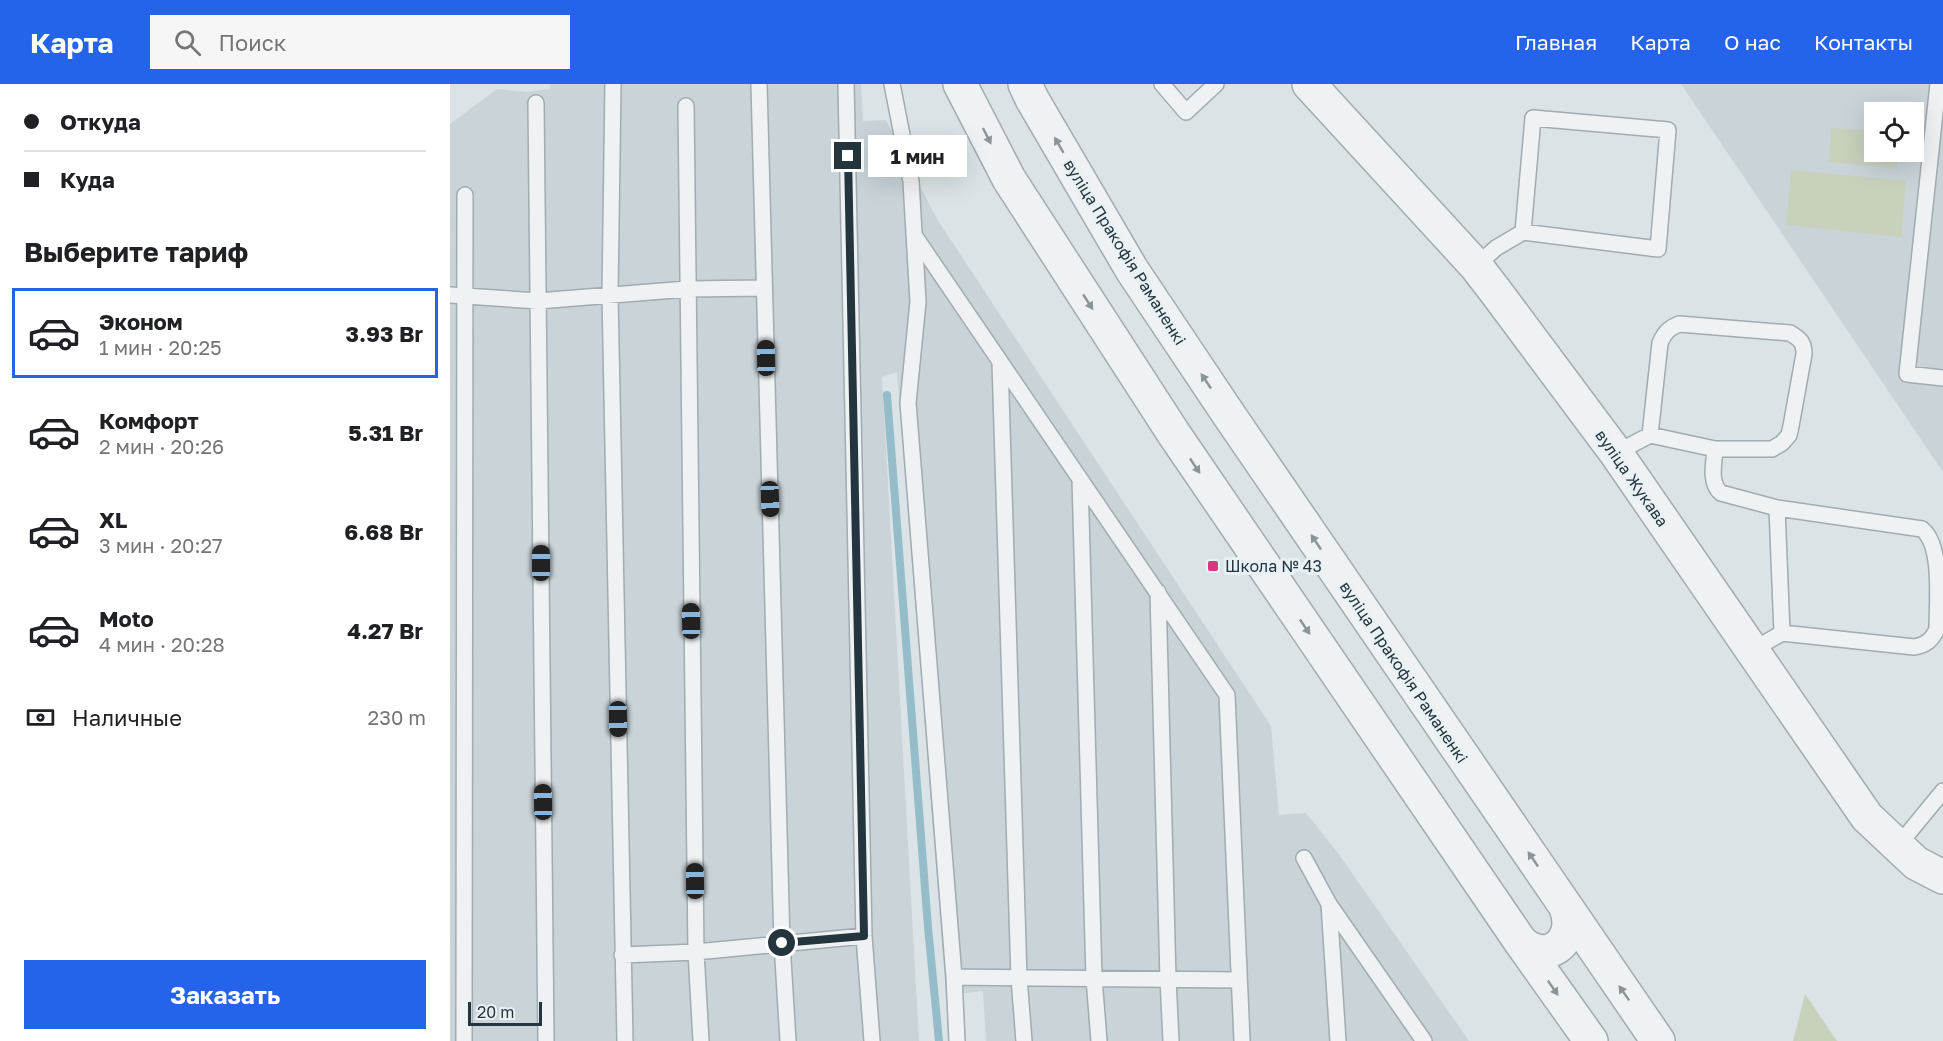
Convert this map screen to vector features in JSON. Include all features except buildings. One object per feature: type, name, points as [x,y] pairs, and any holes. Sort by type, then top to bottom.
[{"type":"street","points":[[960,84],[1008,179],[1173,434],[1591,1041]]},
{"type":"street","name":"вуліца Пракофія Раманенкі","points":[[1025,84],[1132,270],[1658,1041]]},
{"type":"street","name":"вуліца Жукава","points":[[1318,87],[1476,266],[1616,453],[1867,817],[1916,863],[1943,877]]},
{"type":"street","points":[[1520,940],[1533,950],[1550,950],[1558,946],[1568,933],[1570,924],[1566,908]]},
{"type":"lane","points":[[613,84],[610,295],[625,1041]]},
{"type":"lane","points":[[759,84],[782,943],[788,1041]]},
{"type":"lane","points":[[846,84],[864,936],[872,1041]]},
{"type":"lane","points":[[892,84],[911,181],[918,302],[908,403],[954,977],[957,1041]]},
{"type":"lane","points":[[1162,84],[1179,93],[1186,112],[1216,84]]},
{"type":"lane","points":[[1943,85],[1938,84],[1907,374],[1943,378]]},
{"type":"lane","points":[[536,103],[546,1041]]},
{"type":"lane","points":[[686,106],[696,952],[701,1041]]},
{"type":"lane","points":[[1476,266],[1496,248],[1522,232],[1658,249],[1668,130],[1533,118],[1522,232]]},
{"type":"lane","points":[[464,1041],[465,195]]},
{"type":"lane","points":[[914,235],[1227,695],[1242,1041]]},
{"type":"lane","points":[[450,295],[538,301],[687,290],[764,288]]},
{"type":"lane","points":[[1616,453],[1650,435],[1715,449],[1772,449],[1782,443],[1788,435],[1804,345],[1799,338],[1790,333],[1679,324],[1670,328],[1663,334],[1660,343],[1650,435]]},
{"type":"lane","points":[[1000,362],[1018,978],[1024,1041]]},
{"type":"lane","points":[[1715,449],[1713,483],[1721,493],[1778,508],[1922,529],[1929,534],[1938,555],[1937,629],[1933,638],[1924,645],[1914,647],[1782,633],[1752,651]]},
{"type":"lane","points":[[1080,479],[1094,978],[1099,1041]]},
{"type":"lane","points":[[1778,508],[1782,633]]},
{"type":"lane","points":[[1158,592],[1171,1041]]},
{"type":"lane","points":[[1897,847],[1943,791]]},
{"type":"lane","points":[[1304,858],[1329,904],[1420,1037]]},
{"type":"lane","points":[[1329,904],[1338,1041]]},
{"type":"lane","points":[[622,955],[696,952],[864,936]]},
{"type":"lane","points":[[954,977],[1238,980]]},
{"type":"shaded area","points":[[550,84],[861,84],[863,121],[886,120],[937,219],[1271,726],[1279,815],[1306,813],[1338,853],[1469,1041],[986,1041],[983,991],[946,995],[897,372],[882,377],[919,1041],[450,1041],[450,124],[497,89],[526,92],[550,89]]},
{"type":"shaded area","points":[[1681,84],[1943,84],[1943,472]]},
{"type":"green space","points":[[1831,128],[1864,130],[1864,162],[1897,162],[1897,168],[1829,162]]},
{"type":"green space","points":[[1791,170],[1906,181],[1901,237],[1786,225]]},
{"type":"green space","points":[[1805,994],[1837,1041],[1793,1041]]},
{"type":"waterway","points":[[887,395],[928,927],[939,1041]]},
{"type":"place","name":"Школа № 43","points":[[1213,566]]},
{"type":"route","points":[[782,943],[864,936],[848,156]]}]
